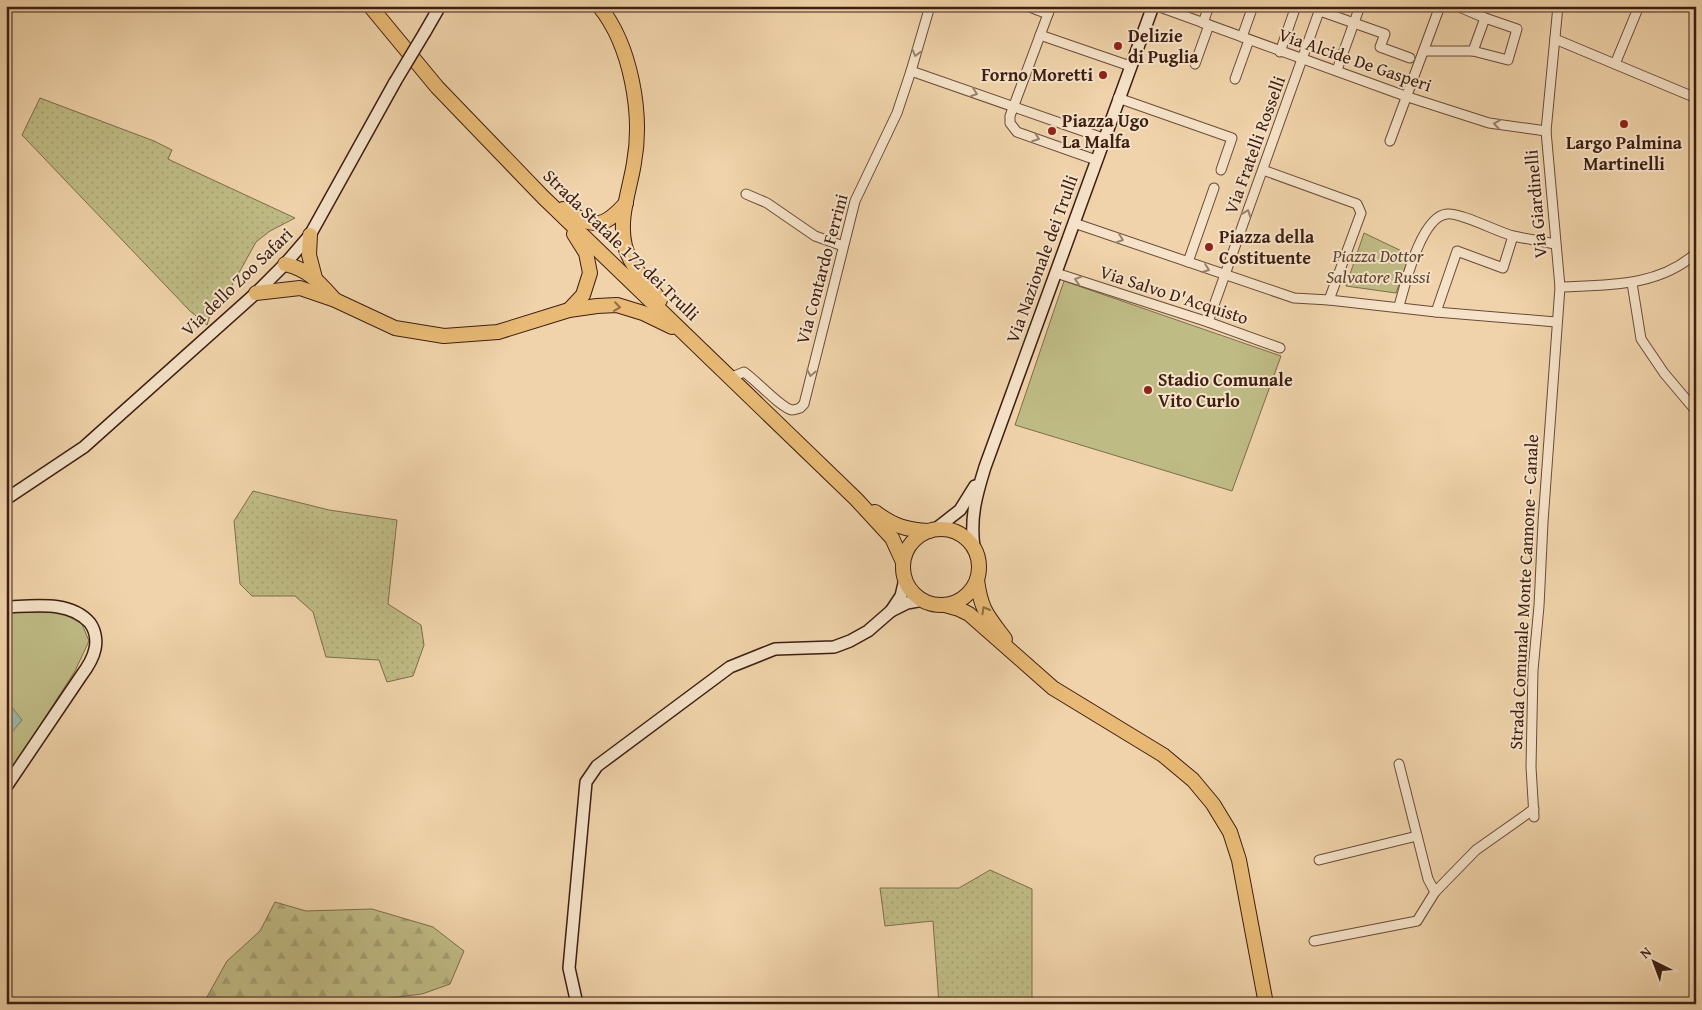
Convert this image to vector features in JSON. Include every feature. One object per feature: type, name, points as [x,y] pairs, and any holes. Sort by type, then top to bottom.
[{"type":"main road","name":"Strada Statale 172 dei Trulli","points":[[370,6],[437,87],[543,197],[732,377],[856,499],[892,538],[903,562],[905,579]]},
{"type":"main road","points":[[599,6],[618,39],[627,63],[637,117],[635,161],[623,226],[625,246],[634,265],[684,333]]},
{"type":"main road","points":[[543,197],[587,222],[597,224],[605,222],[614,216],[626,203]]},
{"type":"main road","points":[[564,217],[586,253],[590,273],[583,295],[569,310]]},
{"type":"main road","points":[[310,235],[309,255],[315,278]]},
{"type":"main road","points":[[285,264],[299,267],[315,278],[335,300]]},
{"type":"main road","points":[[285,264],[290,277],[300,288]]},
{"type":"main road","points":[[256,293],[300,288],[335,300],[395,328],[444,336],[498,332],[569,310],[617,305],[643,313],[684,333]]},
{"type":"main road","name":"Strada Statale 172 dei Trulli","points":[[856,499],[899,527],[913,530],[954,531],[962,535],[974,548]]},
{"type":"main road","points":[[903,562],[909,546],[915,539],[933,530]]},
{"type":"main road","points":[[974,548],[979,563],[977,580],[980,603],[1023,663]]},
{"type":"main road","points":[[905,579],[914,593],[923,600],[960,609],[969,614],[1053,688],[1163,756],[1193,780],[1213,804],[1230,832],[1240,860],[1266,1004]]},
{"type":"main road","points":[[944,605],[961,599],[977,580]]},
{"type":"street","name":"Via dello Zoo Safari","points":[[6,499],[84,447],[256,293],[285,264],[310,235],[395,82],[440,6]]},
{"type":"street","name":"Via Contardo Ferrini","points":[[732,377],[744,372],[792,410],[800,408],[807,396],[815,355],[855,201],[897,113],[930,6]]},
{"type":"street","points":[[1027,6],[1049,10],[1013,106],[1010,123],[1017,132],[1096,160]]},
{"type":"street","name":"Via Nazionale dei Trulli","points":[[933,530],[960,510],[969,498],[984,467],[1056,273],[1103,138],[1153,6]]},
{"type":"street","name":"Via Alcide De Gasperi","points":[[1157,6],[1408,97],[1489,123],[1546,131]]},
{"type":"street","points":[[1195,64],[1209,6]]},
{"type":"street","points":[[1235,79],[1253,6]]},
{"type":"street","points":[[1280,52],[1296,6]]},
{"type":"street","points":[[1337,70],[1360,6]]},
{"type":"street","points":[[1390,141],[1408,97],[1440,6]]},
{"type":"street","points":[[1424,51],[1474,50],[1508,60],[1517,29],[1457,6]]},
{"type":"street","name":"Via Giardinelli","points":[[1551,399],[1560,287],[1546,131],[1558,6]]},
{"type":"street","points":[[1615,64],[1639,6]]},
{"type":"street","points":[[1320,9],[1385,34],[1380,47],[1410,58]]},
{"type":"street","name":"Via Fratelli Rosselli","points":[[1208,322],[1320,9]]},
{"type":"street","points":[[1474,50],[1485,18]]},
{"type":"street","points":[[1040,35],[1130,66]]},
{"type":"street","points":[[1555,39],[1696,98]]},
{"type":"street","points":[[911,71],[1103,138]]},
{"type":"street","points":[[1118,98],[1232,138],[1221,170]]},
{"type":"street","points":[[1263,170],[1357,204],[1361,213],[1330,300]]},
{"type":"street","points":[[1188,262],[1214,188]]},
{"type":"street","points":[[746,194],[767,203],[816,236],[844,246]]},
{"type":"street","points":[[1399,306],[1416,251],[1425,230],[1434,220],[1446,213],[1460,216],[1513,236],[1555,244]]},
{"type":"street","points":[[1074,223],[1224,276],[1294,298],[1399,306],[1436,312],[1556,322]]},
{"type":"street","points":[[1436,312],[1457,251],[1503,268],[1513,236]]},
{"type":"street","points":[[1560,287],[1632,283],[1664,274],[1696,252]]},
{"type":"street","name":"Via Salvo D'Acquisto","points":[[1056,273],[1208,322],[1280,348]]},
{"type":"street","points":[[1632,283],[1641,339],[1664,373],[1696,411]]},
{"type":"street","name":"Strada Comunale Monte Cannone - Canale","points":[[1435,892],[1476,850],[1534,813],[1531,767],[1533,670],[1539,606],[1542,522],[1551,399]]},
{"type":"street","name":"Via Nazionale dei Trulli","points":[[974,548],[973,514],[984,467]]},
{"type":"street","points":[[891,611],[901,596],[905,579]]},
{"type":"street","points":[[577,1004],[569,968],[586,782],[597,766],[730,668],[775,649],[834,647],[868,631],[891,611],[907,603],[923,600]]},
{"type":"street","points":[[6,607],[62,607],[78,612],[94,629],[96,642],[92,659],[6,787]]},
{"type":"street","points":[[1314,941],[1417,921],[1435,892],[1428,879],[1399,764]]},
{"type":"street","points":[[1319,860],[1417,836]]},
{"type":"green space","points":[[40,98],[154,141],[172,150],[168,159],[295,218],[270,231],[256,242],[225,298],[211,312],[207,325],[190,311],[22,135]]},
{"type":"green space","name":"Piazza Dottor Salvatore Russi","points":[[1364,233],[1410,255],[1396,293],[1346,286]]},
{"type":"green space","name":"Stadio Comunale Vito Curlo","points":[[1064,281],[1281,356],[1232,491],[1015,425]]},
{"type":"green space","points":[[253,491],[329,510],[397,520],[388,604],[421,625],[424,645],[413,676],[387,682],[379,660],[326,657],[313,612],[295,596],[252,596],[240,584],[234,521]]},
{"type":"green space","points":[[61,612],[82,624],[89,641],[75,671],[6,778],[6,613]]},
{"type":"green space","points":[[990,870],[1032,889],[1032,1004],[939,1004],[933,921],[885,926],[880,888],[959,888]]},
{"type":"green space","points":[[275,902],[306,911],[372,909],[433,927],[464,951],[450,984],[422,994],[389,998],[384,1004],[203,1004],[227,961],[260,931]]},
{"type":"water","points":[[6,700],[22,720],[6,743]]},
{"type":"place","name":"Delizie di Puglia","points":[[1118,46]]},
{"type":"place","name":"Forno Moretti","points":[[1103,75]]},
{"type":"place","name":"Largo Palmina Martinelli","points":[[1624,124]]},
{"type":"place","name":"Piazza Ugo La Malfa","points":[[1052,131]]},
{"type":"place","name":"Piazza della Costituente","points":[[1209,247]]},
{"type":"place","name":"Stadio Comunale Vito Curlo","points":[[1148,390]]}]
